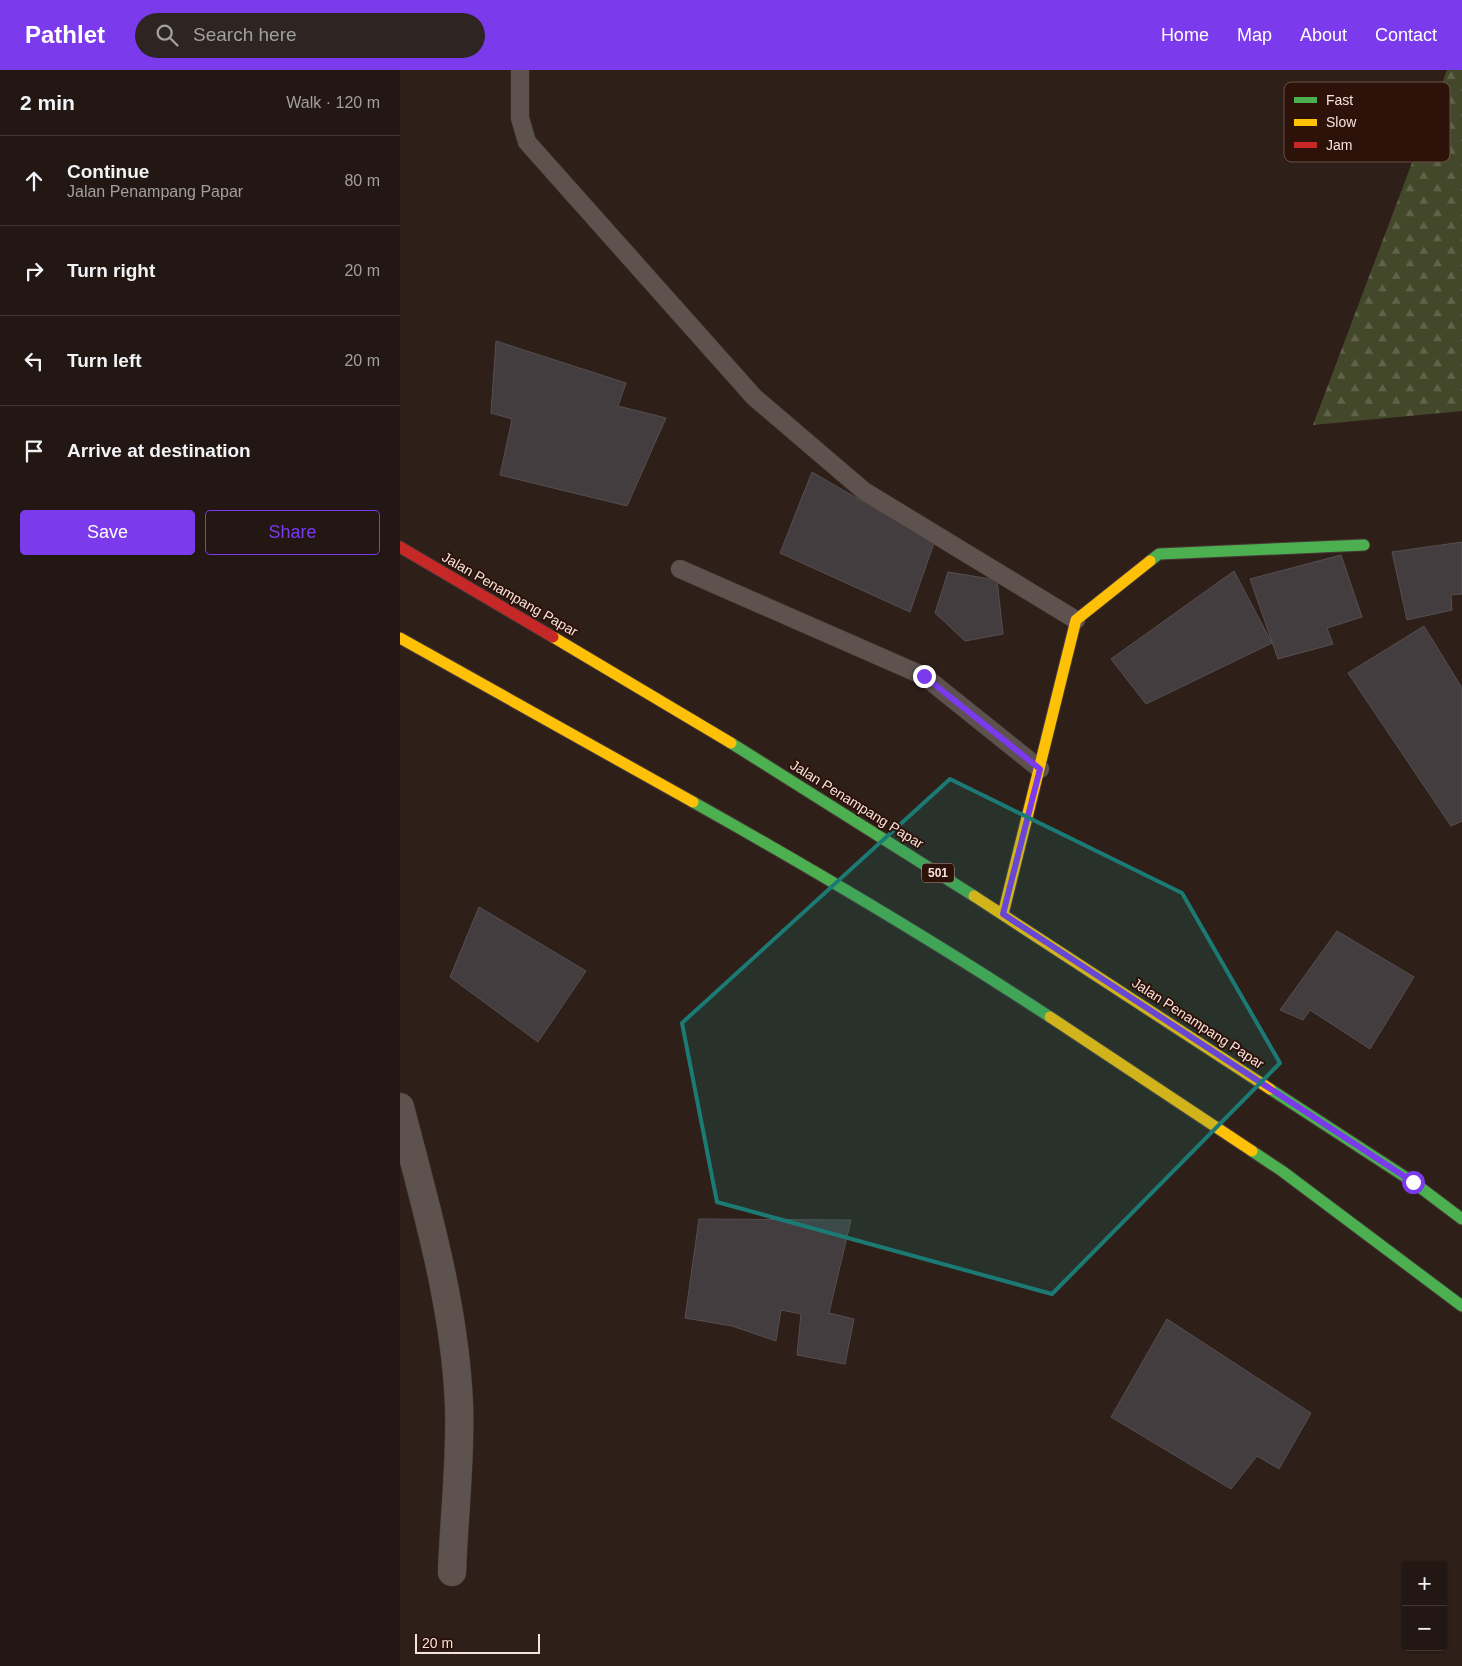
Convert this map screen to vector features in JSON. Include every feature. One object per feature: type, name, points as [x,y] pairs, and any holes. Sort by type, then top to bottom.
[{"type":"main road","points":[[1003,914],[1076,620],[1159,554],[1364,545]]},
{"type":"main road","name":"Jalan Penampang Papar","points":[[400,546],[667,703],[1003,914],[1413,1182],[1462,1219]]},
{"type":"main road","points":[[401,644],[789,856],[980,971],[1282,1171],[1462,1306]]},
{"type":"street","points":[[400,1107],[442,1278],[454,1359],[459,1405],[452,1572]]},
{"type":"lane","points":[[520,70],[520,118],[527,142],[754,397],[864,491],[1076,620]]},
{"type":"lane","points":[[680,569],[924,676],[1040,769]]},
{"type":"highlighted area","points":[[950,779],[1182,893],[1280,1063],[1052,1294],[717,1202],[682,1023]]},
{"type":"green space","points":[[1447,70],[1462,70],[1462,411],[1313,425],[1412,162],[1450,162],[1450,82],[1442,82]]},
{"type":"building","points":[[496,341],[626,383],[618,406],[666,418],[627,506],[500,475],[512,419],[491,413]]},
{"type":"building","points":[[812,472],[934,543],[910,612],[780,553]]},
{"type":"building","points":[[1462,542],[1462,594],[1451,595],[1452,610],[1407,620],[1392,552]]},
{"type":"building","points":[[1341,555],[1362,617],[1327,628],[1333,644],[1278,659],[1250,579]]},
{"type":"building","points":[[1234,571],[1272,643],[1146,704],[1111,659]]},
{"type":"building","points":[[948,572],[997,580],[1003,634],[965,641],[935,613]]},
{"type":"building","points":[[1424,626],[1462,688],[1462,821],[1451,826],[1348,673]]},
{"type":"building","points":[[479,907],[586,971],[538,1042],[450,977]]},
{"type":"building","points":[[1337,931],[1414,977],[1370,1049],[1310,1010],[1303,1020],[1280,1010]]},
{"type":"building","points":[[699,1219],[851,1220],[829,1313],[854,1319],[845,1364],[797,1355],[801,1314],[781,1310],[776,1341],[732,1326],[685,1318]]},
{"type":"building","points":[[1167,1319],[1311,1413],[1279,1469],[1257,1456],[1231,1489],[1111,1417]]},
{"type":"traffic: fast","points":[[1150,561],[1159,554],[1364,545]]},
{"type":"traffic: fast","points":[[731,743],[974,896]]},
{"type":"traffic: fast","points":[[693,802],[873,906],[1050,1017]]},
{"type":"traffic: fast","points":[[1270,1089],[1413,1182],[1462,1219]]},
{"type":"traffic: fast","points":[[1252,1151],[1282,1171],[1462,1306]]},
{"type":"traffic: slow","points":[[1003,914],[1076,620],[1150,561]]},
{"type":"traffic: slow","points":[[553,637],[731,743]]},
{"type":"traffic: slow","points":[[400,638],[693,802]]},
{"type":"traffic: slow","points":[[974,896],[1270,1089]]},
{"type":"traffic: slow","points":[[1050,1017],[1252,1151]]},
{"type":"traffic: jam","points":[[400,547],[553,637]]},
{"type":"route","points":[[924,676],[1040,769],[1003,914],[1413,1182]]}]
